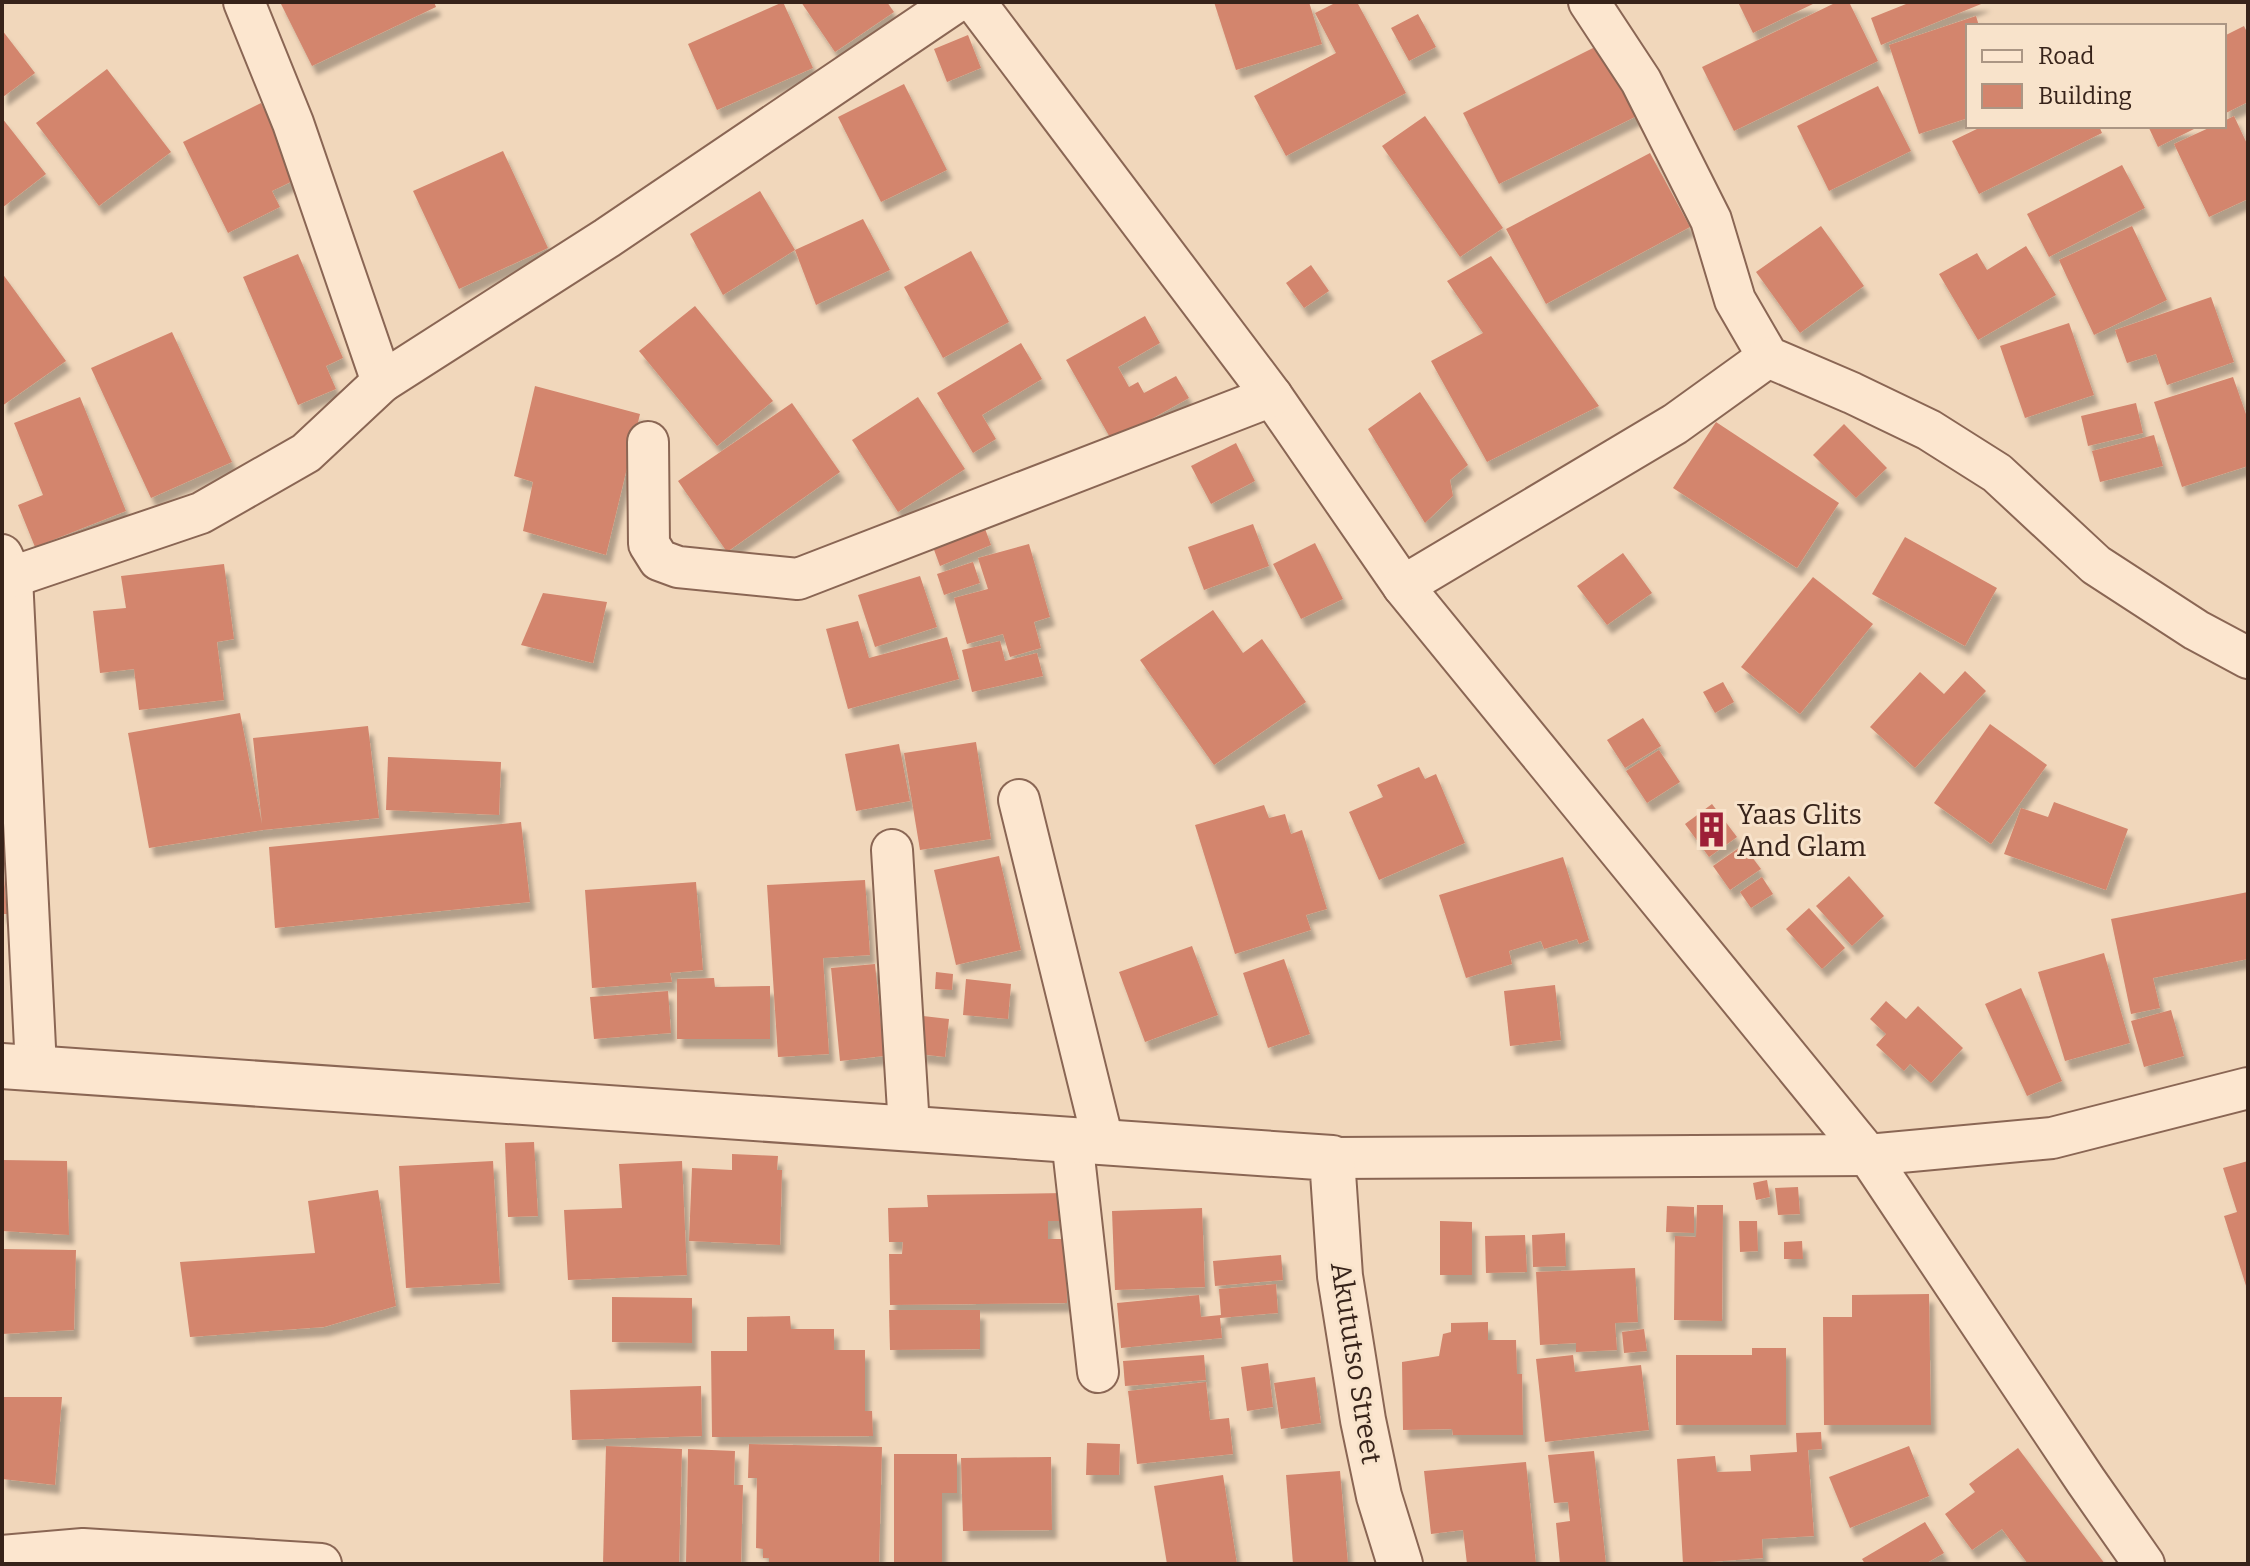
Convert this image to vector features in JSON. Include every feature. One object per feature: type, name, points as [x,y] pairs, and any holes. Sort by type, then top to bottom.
[{"type":"street","points":[[244,2],[293,123],[382,382]]},
{"type":"street","points":[[956,2],[607,238],[382,382],[306,453],[201,513],[7,566],[19,1067],[1332,1158],[1868,1155],[2052,1138],[2248,1088]]},
{"type":"street","points":[[975,2],[1272,396],[1403,586],[1868,1155],[2144,1564]]},
{"type":"street","points":[[1589,2],[1641,81],[1711,220],[1735,300],[1768,357],[1852,393],[1940,437],[1997,473],[2096,565],[2196,630],[2248,658]]},
{"type":"street","points":[[1403,586],[1675,424],[1768,357]]},
{"type":"street","points":[[648,442],[649,544],[659,560],[678,567],[798,579],[1272,396]]},
{"type":"street","points":[[1019,800],[1087,1140],[1098,1372]]},
{"type":"street","points":[[892,850],[909,1127]]},
{"type":"street","name":"Akututso Street","points":[[1332,1158],[1340,1276],[1363,1420],[1379,1496],[1400,1564]]},
{"type":"street","points":[[2,1556],[83,1549],[321,1564]]},
{"type":"building","points":[[280,2],[434,2],[436,7],[312,66]]},
{"type":"building","points":[[783,2],[813,68],[717,110],[688,44]]},
{"type":"building","points":[[801,2],[887,2],[894,12],[835,52]]},
{"type":"building","points":[[1214,2],[1309,2],[1322,44],[1236,70]]},
{"type":"building","points":[[1337,2],[1357,2],[1406,93],[1286,156],[1254,96],[1336,53],[1315,13]]},
{"type":"building","points":[[1738,2],[1817,2],[1753,33]]},
{"type":"building","points":[[1837,2],[1849,2],[1878,61],[1734,131],[1702,67]]},
{"type":"building","points":[[1911,2],[1986,2],[1881,45],[1871,18]]},
{"type":"building","points":[[1418,14],[1436,47],[1409,61],[1391,28]]},
{"type":"building","points":[[1976,16],[1978,24],[1966,24],[1966,119],[1919,134],[1889,45]]},
{"type":"building","points":[[2244,26],[2248,34],[2248,102],[2226,113],[2226,35]]},
{"type":"building","points":[[2,30],[35,73],[3,97],[2,95]]},
{"type":"building","points":[[968,35],[981,68],[947,82],[934,49]]},
{"type":"building","points":[[1605,42],[1641,114],[1499,184],[1463,113]]},
{"type":"building","points":[[107,69],[171,152],[99,206],[36,123]]},
{"type":"building","points":[[904,84],[947,170],[881,202],[838,117]]},
{"type":"building","points":[[1878,86],[1911,151],[1829,191],[1797,126]]},
{"type":"building","points":[[261,103],[299,178],[272,191],[280,207],[228,233],[183,142]]},
{"type":"building","points":[[1425,116],[1503,228],[1460,257],[1382,146]]},
{"type":"building","points":[[2234,116],[2248,146],[2248,199],[2209,217],[2174,144],[2209,128],[2226,128],[2226,120]]},
{"type":"building","points":[[2,118],[46,174],[2,208]]},
{"type":"building","points":[[1979,128],[2100,128],[2102,133],[1979,194],[1952,141]]},
{"type":"building","points":[[2149,128],[2196,128],[2158,147]]},
{"type":"building","points":[[503,151],[548,248],[459,289],[413,191]]},
{"type":"building","points":[[1650,153],[1690,227],[1546,304],[1506,229]]},
{"type":"building","points":[[2122,165],[2145,208],[2049,257],[2027,214]]},
{"type":"building","points":[[760,191],[795,250],[723,295],[690,234]]},
{"type":"building","points":[[863,219],[890,270],[816,305],[795,250]]},
{"type":"building","points":[[1821,226],[1864,286],[1800,333],[1756,272]]},
{"type":"building","points":[[2132,226],[2167,300],[2094,335],[2059,260]]},
{"type":"building","points":[[2026,246],[2056,295],[1978,340],[1939,274],[1977,253],[1987,270]]},
{"type":"building","points":[[971,251],[1009,322],[943,358],[904,287]]},
{"type":"building","points":[[298,254],[343,358],[326,366],[336,389],[298,405],[243,277]]},
{"type":"building","points":[[1491,256],[1599,406],[1487,462],[1431,361],[1483,333],[1447,281]]},
{"type":"building","points":[[1311,265],[1329,291],[1304,308],[1286,283]]},
{"type":"building","points":[[2,273],[66,361],[2,406]]},
{"type":"building","points":[[2211,297],[2234,362],[2167,385],[2156,354],[2127,363],[2115,330]]},
{"type":"building","points":[[695,306],[773,401],[717,446],[639,351]]},
{"type":"building","points":[[1145,316],[1160,343],[1118,367],[1129,387],[1138,382],[1144,393],[1176,376],[1189,398],[1112,441],[1066,360]]},
{"type":"building","points":[[2069,323],[2094,395],[2025,418],[2000,346]]},
{"type":"building","points":[[172,332],[232,462],[151,498],[91,368]]},
{"type":"building","points":[[1021,343],[1042,379],[982,415],[996,439],[973,453],[937,393]]},
{"type":"building","points":[[2233,377],[2248,420],[2248,466],[2182,487],[2154,402]]},
{"type":"building","points":[[535,386],[640,414],[606,555],[523,531],[533,482],[514,476]]},
{"type":"building","points":[[1420,392],[1468,465],[1450,480],[1453,496],[1425,523],[1368,429]]},
{"type":"building","points":[[80,397],[126,511],[35,547],[18,505],[43,495],[14,423]]},
{"type":"building","points":[[918,397],[965,469],[898,512],[852,440]]},
{"type":"building","points":[[792,403],[840,472],[727,552],[678,481]]},
{"type":"building","points":[[2136,403],[2143,433],[2088,446],[2081,416]]},
{"type":"building","points":[[1716,422],[1839,503],[1797,568],[1673,488]]},
{"type":"building","points":[[1844,424],[1887,468],[1856,498],[1813,455]]},
{"type":"building","points":[[2154,435],[2163,466],[2100,482],[2092,451]]},
{"type":"building","points":[[1236,443],[1255,481],[1211,504],[1191,466]]},
{"type":"building","points":[[1253,524],[1269,566],[1204,590],[1188,547]]},
{"type":"building","points":[[984,526],[991,545],[940,566],[933,547]]},
{"type":"building","points":[[1905,537],[1997,588],[1965,646],[1872,594]]},
{"type":"building","points":[[1315,543],[1343,599],[1301,619],[1273,564]]},
{"type":"building","points":[[1029,544],[1050,617],[1034,622],[1041,648],[1010,657],[1003,634],[967,644],[954,598],[988,589],[978,558]]},
{"type":"building","points":[[1623,553],[1652,593],[1607,625],[1577,586]]},
{"type":"building","points":[[973,562],[980,583],[944,595],[937,574]]},
{"type":"building","points":[[224,564],[234,639],[217,642],[224,700],[139,710],[134,669],[100,673],[93,611],[126,608],[121,576]]},
{"type":"building","points":[[920,576],[937,627],[875,647],[858,595]]},
{"type":"building","points":[[1813,577],[1873,624],[1800,714],[1741,667]]},
{"type":"building","points":[[543,593],[607,602],[593,663],[521,645]]},
{"type":"building","points":[[1213,610],[1243,653],[1262,639],[1306,702],[1214,765],[1140,660]]},
{"type":"building","points":[[858,621],[869,658],[947,637],[959,679],[848,709],[826,629]]},
{"type":"building","points":[[1000,641],[1005,661],[1037,653],[1043,676],[972,692],[962,650]]},
{"type":"building","points":[[1965,671],[1986,691],[1915,768],[1870,727],[1920,672],[1944,694]]},
{"type":"building","points":[[1723,682],[1734,702],[1715,713],[1703,692]]},
{"type":"building","points":[[240,713],[262,824],[253,738],[368,726],[379,818],[263,830],[149,848],[128,733]]},
{"type":"building","points":[[1643,718],[1661,746],[1625,768],[1607,740]]},
{"type":"building","points":[[1990,724],[2047,765],[1991,844],[1934,803]]},
{"type":"building","points":[[976,742],[991,839],[920,850],[904,753]]},
{"type":"building","points":[[899,744],[910,801],[856,811],[845,754]]},
{"type":"building","points":[[1659,750],[1680,782],[1647,803],[1626,771]]},
{"type":"building","points":[[388,757],[501,762],[499,815],[386,810]]},
{"type":"building","points":[[1419,767],[1425,779],[1436,774],[1465,843],[1379,880],[1349,812],[1383,797],[1377,785]]},
{"type":"building","points":[[2054,802],[2128,829],[2106,890],[2004,854],[2021,808],[2048,817]]},
{"type":"building","name":"Yaas Glits And Glam","points":[[1712,804],[1737,837],[1709,857],[1685,824]]},
{"type":"building","points":[[1264,805],[1269,818],[1285,814],[1291,834],[1302,830],[1327,909],[1306,915],[1311,930],[1235,954],[1195,825]]},
{"type":"building","points":[[521,822],[530,902],[275,928],[269,847]]},
{"type":"building","points":[[1743,845],[1761,869],[1730,890],[1713,866]]},
{"type":"building","points":[[999,856],[1021,950],[956,965],[934,870]]},
{"type":"building","points":[[1563,857],[1589,940],[1579,944],[1577,939],[1544,949],[1541,941],[1509,951],[1512,964],[1466,978],[1439,895]]},
{"type":"building","points":[[4,876],[7,914],[2,914]]},
{"type":"building","points":[[1849,876],[1884,916],[1852,946],[1816,906]]},
{"type":"building","points":[[1762,877],[1773,894],[1751,908],[1740,892]]},
{"type":"building","points":[[865,880],[870,955],[823,958],[829,1054],[778,1057],[767,885]]},
{"type":"building","points":[[696,882],[703,970],[670,973],[672,982],[592,988],[585,890]]},
{"type":"building","points":[[2248,892],[2248,959],[2153,978],[2160,1008],[2131,1014],[2111,919]]},
{"type":"building","points":[[1809,908],[1845,948],[1822,969],[1786,929]]},
{"type":"building","points":[[1192,946],[1218,1015],[1145,1042],[1119,972]]},
{"type":"building","points":[[2104,953],[2130,1043],[2065,1061],[2038,972]]},
{"type":"building","points":[[1284,959],[1310,1034],[1268,1048],[1243,973]]},
{"type":"building","points":[[875,964],[884,1056],[840,1061],[831,968]]},
{"type":"building","points":[[936,972],[953,974],[952,990],[935,989]]},
{"type":"building","points":[[714,978],[715,987],[770,986],[770,1039],[677,1039],[677,979]]},
{"type":"building","points":[[966,979],[1011,984],[1008,1019],[963,1015]]},
{"type":"building","points":[[1555,985],[1561,1040],[1510,1046],[1504,991]]},
{"type":"building","points":[[2021,988],[2062,1081],[2027,1096],[1985,1004]]},
{"type":"building","points":[[668,991],[671,1033],[594,1039],[590,997]]},
{"type":"building","points":[[1886,1001],[1906,1019],[1918,1006],[1963,1048],[1931,1083],[1910,1064],[1904,1071],[1876,1045],[1886,1034],[1870,1019]]},
{"type":"building","points":[[2171,1010],[2184,1056],[2144,1067],[2131,1021]]},
{"type":"building","points":[[923,1016],[949,1019],[945,1057],[919,1054]]},
{"type":"building","points":[[534,1142],[538,1216],[508,1217],[505,1143]]},
{"type":"building","points":[[732,1154],[778,1156],[777,1170],[782,1170],[780,1245],[689,1241],[692,1168],[732,1170]]},
{"type":"building","points":[[2,1160],[67,1161],[69,1235],[2,1231]]},
{"type":"building","points":[[493,1161],[500,1283],[406,1288],[399,1166]]},
{"type":"building","points":[[682,1161],[687,1275],[568,1280],[564,1210],[622,1208],[619,1164]]},
{"type":"building","points":[[2248,1161],[2247,1289],[2224,1216],[2237,1212],[2223,1168]]},
{"type":"building","points":[[1767,1180],[1770,1197],[1756,1200],[1753,1183]]},
{"type":"building","points":[[1798,1187],[1800,1214],[1778,1215],[1775,1188]]},
{"type":"building","points":[[378,1190],[396,1306],[324,1327],[190,1337],[180,1262],[315,1253],[308,1201]]},
{"type":"building","points":[[1065,1193],[1065,1221],[1048,1221],[1048,1239],[1066,1239],[1067,1303],[890,1305],[889,1254],[902,1254],[903,1242],[889,1242],[888,1208],[928,1207],[927,1195]]},
{"type":"building","points":[[1697,1205],[1723,1205],[1722,1321],[1674,1320],[1675,1236],[1696,1237]]},
{"type":"building","points":[[1667,1206],[1694,1207],[1694,1233],[1666,1232]]},
{"type":"building","points":[[1202,1208],[1205,1287],[1115,1290],[1112,1211]]},
{"type":"building","points":[[1440,1221],[1472,1222],[1472,1275],[1440,1275]]},
{"type":"building","points":[[1739,1221],[1757,1221],[1758,1251],[1740,1252]]},
{"type":"building","points":[[1565,1233],[1566,1266],[1533,1267],[1532,1235]]},
{"type":"building","points":[[1525,1235],[1527,1272],[1486,1273],[1485,1236]]},
{"type":"building","points":[[1802,1241],[1803,1259],[1784,1259],[1784,1242]]},
{"type":"building","points":[[2,1249],[76,1250],[74,1330],[2,1334]]},
{"type":"building","points":[[1281,1255],[1283,1280],[1215,1286],[1213,1261]]},
{"type":"building","points":[[1635,1268],[1638,1322],[1615,1323],[1617,1350],[1576,1352],[1576,1343],[1540,1345],[1536,1272]]},
{"type":"building","points":[[1276,1284],[1278,1313],[1220,1318],[1222,1338],[1121,1348],[1117,1303],[1199,1295],[1201,1317],[1221,1315],[1219,1289]]},
{"type":"building","points":[[1929,1294],[1931,1425],[1824,1425],[1823,1317],[1852,1317],[1852,1295]]},
{"type":"building","points":[[612,1297],[692,1298],[692,1343],[612,1342]]},
{"type":"building","points":[[889,1310],[980,1310],[980,1349],[890,1350]]},
{"type":"building","points":[[790,1316],[791,1329],[834,1329],[834,1350],[865,1350],[865,1411],[872,1411],[873,1436],[712,1437],[711,1351],[747,1351],[747,1317]]},
{"type":"building","points":[[1488,1322],[1488,1340],[1516,1340],[1517,1374],[1522,1374],[1523,1435],[1453,1435],[1452,1429],[1403,1430],[1402,1362],[1439,1356],[1443,1334],[1451,1332],[1451,1323]]},
{"type":"building","points":[[1644,1329],[1647,1351],[1624,1353],[1622,1332]]},
{"type":"building","points":[[1752,1348],[1786,1348],[1786,1425],[1676,1425],[1676,1355],[1752,1355]]},
{"type":"building","points":[[1204,1355],[1206,1380],[1125,1386],[1123,1361]]},
{"type":"building","points":[[1573,1355],[1575,1372],[1641,1365],[1649,1430],[1545,1442],[1536,1359]]},
{"type":"building","points":[[1268,1363],[1273,1407],[1247,1411],[1241,1367]]},
{"type":"building","points":[[1315,1377],[1321,1423],[1281,1429],[1274,1383]]},
{"type":"building","points":[[1206,1382],[1210,1420],[1229,1418],[1233,1454],[1137,1464],[1128,1391]]},
{"type":"building","points":[[701,1386],[702,1436],[572,1440],[570,1390]]},
{"type":"building","points":[[2,1397],[62,1397],[55,1485],[2,1479]]},
{"type":"building","points":[[1821,1432],[1822,1449],[1808,1450],[1814,1536],[1762,1539],[1763,1558],[1683,1564],[1677,1459],[1715,1456],[1717,1472],[1751,1471],[1750,1455],[1797,1452],[1796,1433]]},
{"type":"building","points":[[1087,1443],[1120,1444],[1119,1475],[1086,1475]]},
{"type":"building","points":[[749,1444],[882,1447],[879,1564],[769,1564],[769,1558],[763,1558],[763,1549],[756,1548],[757,1478],[748,1478]]},
{"type":"building","points":[[606,1446],[682,1449],[679,1564],[603,1564]]},
{"type":"building","points":[[1909,1446],[1929,1496],[1850,1528],[1829,1477]]},
{"type":"building","points":[[2018,1448],[2105,1564],[2028,1564],[2002,1529],[1972,1550],[1945,1514],[1975,1492],[1969,1484]]},
{"type":"building","points":[[688,1449],[735,1451],[734,1485],[743,1485],[741,1564],[686,1564]]},
{"type":"building","points":[[1594,1451],[1606,1564],[1560,1564],[1556,1523],[1570,1521],[1568,1502],[1554,1503],[1548,1455]]},
{"type":"building","points":[[894,1454],[957,1454],[957,1493],[942,1493],[942,1564],[894,1564]]},
{"type":"building","points":[[1051,1457],[1052,1530],[963,1531],[961,1458]]},
{"type":"building","points":[[1526,1462],[1536,1564],[1467,1564],[1463,1530],[1431,1534],[1424,1471]]},
{"type":"building","points":[[1340,1471],[1348,1564],[1293,1564],[1286,1475]]},
{"type":"building","points":[[1223,1475],[1237,1564],[1167,1564],[1154,1486]]},
{"type":"building","points":[[1925,1522],[1944,1553],[1925,1564],[1865,1564],[1862,1559]]},
{"type":"place","name":"Yaas Glits And Glam","points":[[1711,830]]}]
